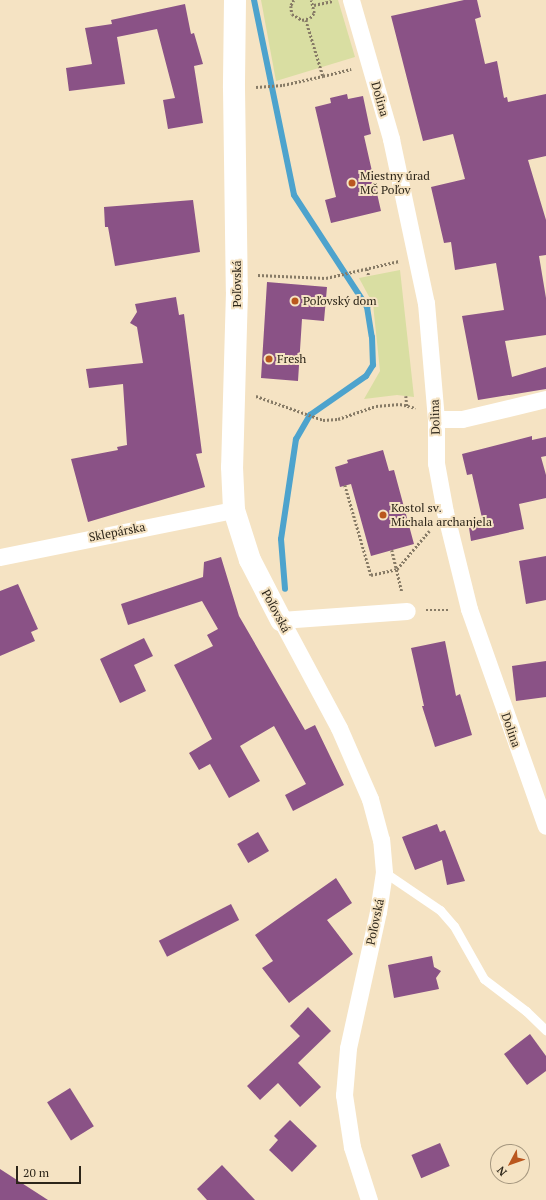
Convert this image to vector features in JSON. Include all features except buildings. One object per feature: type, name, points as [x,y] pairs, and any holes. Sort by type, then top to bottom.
[{"type":"street","name":"Dolina","points":[[351,0],[391,139],[426,303],[436,413],[436,463],[445,512],[469,609],[546,826]]},
{"type":"street","name":"Poľovská","points":[[233,2],[237,274],[234,389],[234,510],[250,560],[339,728],[370,799],[381,840],[384,872],[378,912],[348,1048],[344,1094],[352,1147],[369,1200]]},
{"type":"street","points":[[436,413],[462,419],[546,399]]},
{"type":"street","name":"Sklepárska","points":[[0,557],[234,510]]},
{"type":"street","points":[[281,620],[407,611]]},
{"type":"lane","points":[[384,872],[440,910],[454,926],[484,979],[526,1011],[546,1030]]},
{"type":"path","points":[[294,0],[290,6],[292,14],[298,20],[306,20],[312,16],[314,5],[311,0]]},
{"type":"path","points":[[314,5],[335,0]]},
{"type":"path","points":[[306,20],[323,76]]},
{"type":"path","points":[[265,86],[283,85],[370,63]]},
{"type":"path","points":[[237,274],[326,278],[416,256]]},
{"type":"path","points":[[367,269],[369,276]]},
{"type":"path","points":[[234,389],[323,420],[338,419],[376,406],[407,406],[436,413]]},
{"type":"path","points":[[406,396],[407,406]]},
{"type":"path","points":[[345,485],[371,575],[397,569],[445,512]]},
{"type":"path","points":[[392,550],[407,611],[469,609]]},
{"type":"green space","points":[[261,0],[338,0],[355,57],[276,81]]},
{"type":"green space","points":[[400,270],[414,397],[397,395],[364,399],[380,371],[373,304],[359,278]]},
{"type":"waterway","points":[[254,0],[294,195],[367,307],[372,337],[373,365],[366,376],[310,415],[296,439],[281,539],[285,589]]},
{"type":"place","name":"Miestny úrad MČ Poľov","points":[[352,183]]},
{"type":"place","name":"Poľovský dom","points":[[295,301]]},
{"type":"place","name":"Fresh","points":[[269,359]]},
{"type":"place","name":"Kostol sv. Michala archanjela","points":[[383,515]]}]
